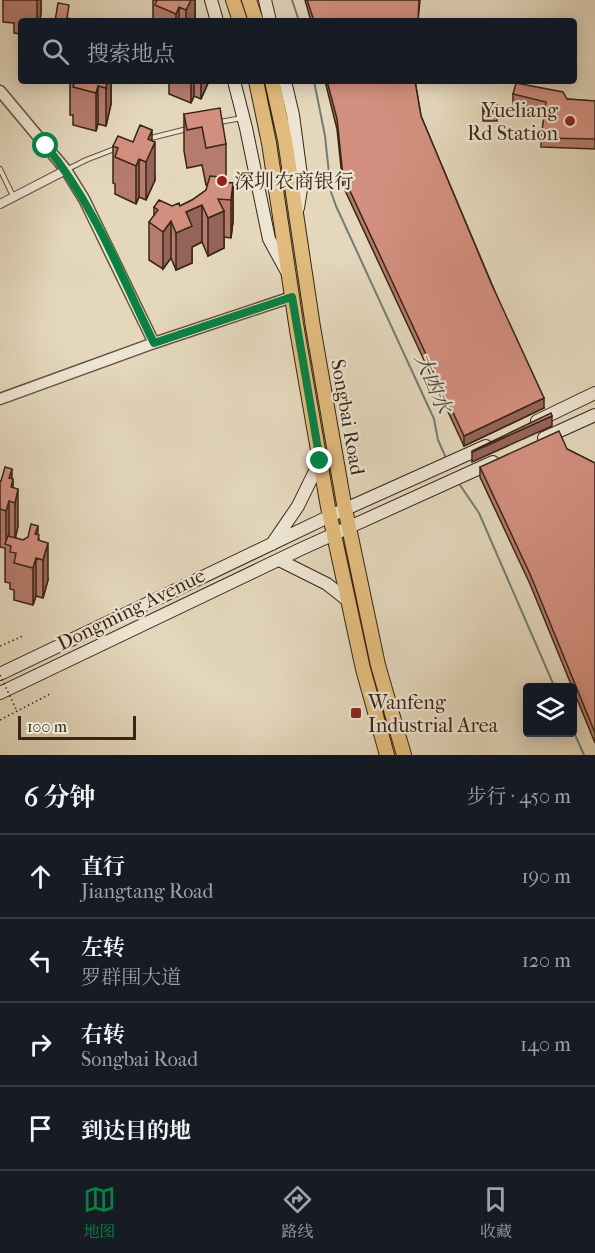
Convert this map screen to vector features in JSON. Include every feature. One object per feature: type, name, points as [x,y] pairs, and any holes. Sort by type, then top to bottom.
[{"type":"main road","points":[[211,0],[216,18]]},
{"type":"main road","points":[[233,0],[239,18]]},
{"type":"main road","points":[[249,0],[255,18]]},
{"type":"main road","points":[[265,0],[269,18]]},
{"type":"main road","points":[[235,84],[244,117],[269,239],[290,278]]},
{"type":"main road","name":"Songbai Road","points":[[257,84],[269,143],[292,297],[330,516],[346,598],[387,755]]},
{"type":"main road","name":"Songbai Road","points":[[273,84],[285,141],[313,327],[345,510],[378,665],[404,755]]},
{"type":"main road","points":[[286,84],[293,115],[302,183],[296,218]]},
{"type":"main road","points":[[525,427],[595,393]]},
{"type":"main road","points":[[534,443],[595,415]]},
{"type":"main road","name":"Dongming Avenue","points":[[0,674],[330,516],[495,441]]},
{"type":"main road","name":"Dongming Avenue","points":[[0,693],[279,560],[503,457]]},
{"type":"main road","points":[[271,545],[298,506],[320,461]]},
{"type":"main road","points":[[279,560],[327,584],[346,598]]},
{"type":"street","points":[[0,91],[66,170],[84,199],[154,343]]},
{"type":"street","points":[[0,204],[66,170]]},
{"type":"street","points":[[0,399],[154,343],[292,297]]},
{"type":"lane","points":[[215,123],[244,117]]},
{"type":"lane","points":[[140,141],[195,128]]},
{"type":"lane","points":[[66,170],[120,147]]},
{"type":"lane","points":[[0,169],[14,198]]},
{"type":"path","points":[[0,646],[23,636]]},
{"type":"path","points":[[0,674],[16,711]]},
{"type":"path","points":[[0,720],[50,694]]},
{"type":"building","points":[[157,0],[191,0],[186,10],[179,7],[176,14],[155,5]]},
{"type":"building","points":[[307,0],[419,0],[418,18],[313,18]]},
{"type":"building","points":[[58,3],[69,5],[67,18],[56,18]]},
{"type":"building","points":[[74,84],[107,84],[106,88],[98,86],[96,93],[73,87]]},
{"type":"building","points":[[328,84],[416,84],[421,116],[491,283],[544,398],[464,436],[343,176],[337,119]]},
{"type":"building","name":"Yueliang Rd Station","points":[[516,84],[521,84],[563,92],[567,99],[595,101],[595,139],[541,138],[546,102],[513,94]]},
{"type":"building","points":[[483,101],[497,102],[497,111],[483,111]]},
{"type":"building","points":[[220,108],[226,144],[206,148],[202,127],[187,130],[184,114]]},
{"type":"building","points":[[140,125],[152,130],[148,139],[155,142],[146,162],[139,159],[136,166],[115,157],[118,148],[113,146],[118,136],[133,142]]},
{"type":"building","points":[[210,176],[219,177],[218,182],[233,183],[231,200],[218,199],[224,211],[208,218],[202,205],[186,212],[192,226],[176,233],[171,221],[163,232],[149,222],[158,210],[154,207],[159,200],[172,206],[179,203],[180,206],[206,190]]},
{"type":"building","points":[[551,413],[552,416],[472,452],[472,451]]},
{"type":"building","points":[[559,431],[567,449],[595,463],[595,733],[577,689],[577,683],[575,683],[530,574],[480,467]]},
{"type":"building","points":[[5,467],[12,469],[9,478],[13,479],[11,487],[18,489],[15,503],[9,501],[6,511],[0,509],[0,481]]},
{"type":"building","points":[[31,524],[38,526],[35,534],[39,535],[38,540],[48,543],[43,560],[36,558],[33,568],[14,563],[16,553],[10,552],[11,546],[5,544],[8,536],[23,540],[28,537]]},
{"type":"waterway","name":"大凼水","points":[[292,0],[298,18]]},
{"type":"waterway","name":"大凼水","points":[[315,84],[325,136],[331,192],[434,419],[438,440],[446,458]]},
{"type":"waterway","name":"大凼水","points":[[458,482],[479,513],[553,683]]},
{"type":"waterway","name":"大凼水","points":[[576,737],[584,755]]},
{"type":"place","name":"Yueliang Rd Station","points":[[570,121]]},
{"type":"place","name":"深圳农商银行","points":[[222,181]]},
{"type":"place","name":"Wanfeng Industrial Area","points":[[356,713]]},
{"type":"route","points":[[46,146],[66,170],[84,199],[154,343],[292,297],[320,461]]}]
